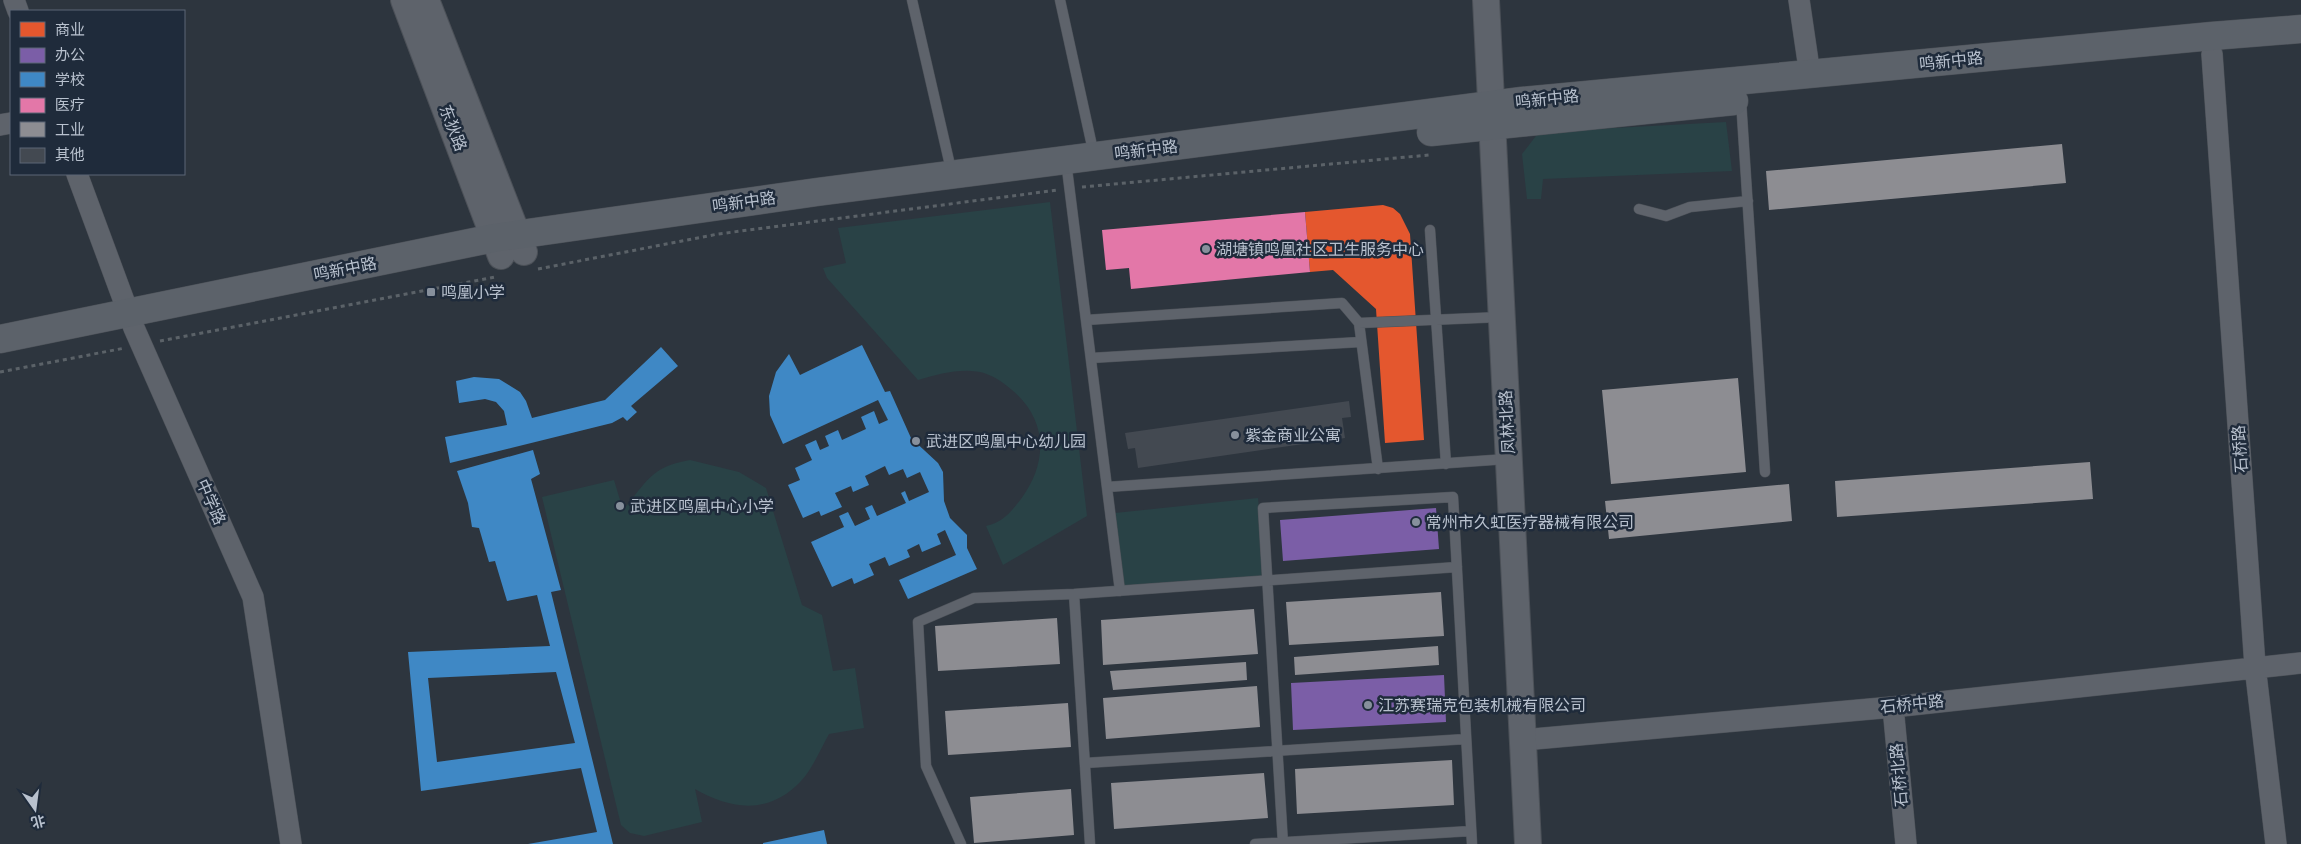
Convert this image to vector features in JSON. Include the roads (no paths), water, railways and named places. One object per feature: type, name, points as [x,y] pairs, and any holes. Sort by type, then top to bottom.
[{"type":"main road","name":"鸣新中路","points":[[1740,91],[1810,75],[2301,29]]},
{"type":"main road","name":"鸣新中路","points":[[0,355],[512,254],[952,174],[1069,174],[1094,156],[1492,115],[1740,91],[2301,48]]},
{"type":"main road","name":"鸣新中路","points":[[512,254],[828,207],[1492,115]]},
{"type":"main road","name":"鸣新中路","points":[[0,339],[134,328]]},
{"type":"street","name":"东狄路","points":[[404,0],[512,254]]},
{"type":"street","name":"东狄路","points":[[426,0],[512,254]]},
{"type":"street","name":"凤林北路","points":[[1486,0],[1528,844]]},
{"type":"street","points":[[1799,0],[1810,75]]},
{"type":"street","name":"石桥路","points":[[2212,54],[2255,666],[2276,844]]},
{"type":"street","name":"中学路","points":[[77,175],[134,328],[253,597],[292,844]]},
{"type":"street","name":"石桥中路","points":[[1523,740],[1893,707],[2255,666],[2301,663]]},
{"type":"street","name":"石桥北路","points":[[1893,707],[1906,844]]},
{"type":"lane","points":[[912,0],[952,174]]},
{"type":"lane","points":[[1060,0],[1094,156]]},
{"type":"lane","points":[[1740,91],[1765,472]]},
{"type":"lane","points":[[1069,174],[1120,591]]},
{"type":"lane","points":[[1639,209],[1666,216],[1690,207],[1748,201]]},
{"type":"lane","points":[[1430,230],[1446,464]]},
{"type":"lane","points":[[1086,320],[1342,303],[1358,323],[1378,469]]},
{"type":"lane","points":[[1358,323],[1502,317]]},
{"type":"lane","points":[[1091,358],[1360,342]]},
{"type":"lane","points":[[1107,487],[1509,459]]},
{"type":"lane","points":[[1283,843],[1263,508],[1453,497],[1472,844]]},
{"type":"lane","points":[[962,844],[926,766],[918,622],[974,598],[1074,594],[1457,567]]},
{"type":"lane","points":[[1074,594],[1090,844]]},
{"type":"lane","points":[[1084,763],[1466,739]]},
{"type":"lane","points":[[1255,844],[1471,831]]},
{"type":"place","name":"湖塘镇鸣凰社区卫生服务中心","points":[[1206,249]]},
{"type":"place","name":"鸣凰小学","points":[[431,292]]},
{"type":"place","name":"紫金商业公寓","points":[[1235,435]]},
{"type":"place","name":"武进区鸣凰中心幼儿园","points":[[916,441]]},
{"type":"place","name":"武进区鸣凰中心小学","points":[[620,506]]},
{"type":"place","name":"常州市久虹医疗器械有限公司","points":[[1416,522]]},
{"type":"place","name":"江苏赛瑞克包装机械有限公司","points":[[1368,705]]}]
